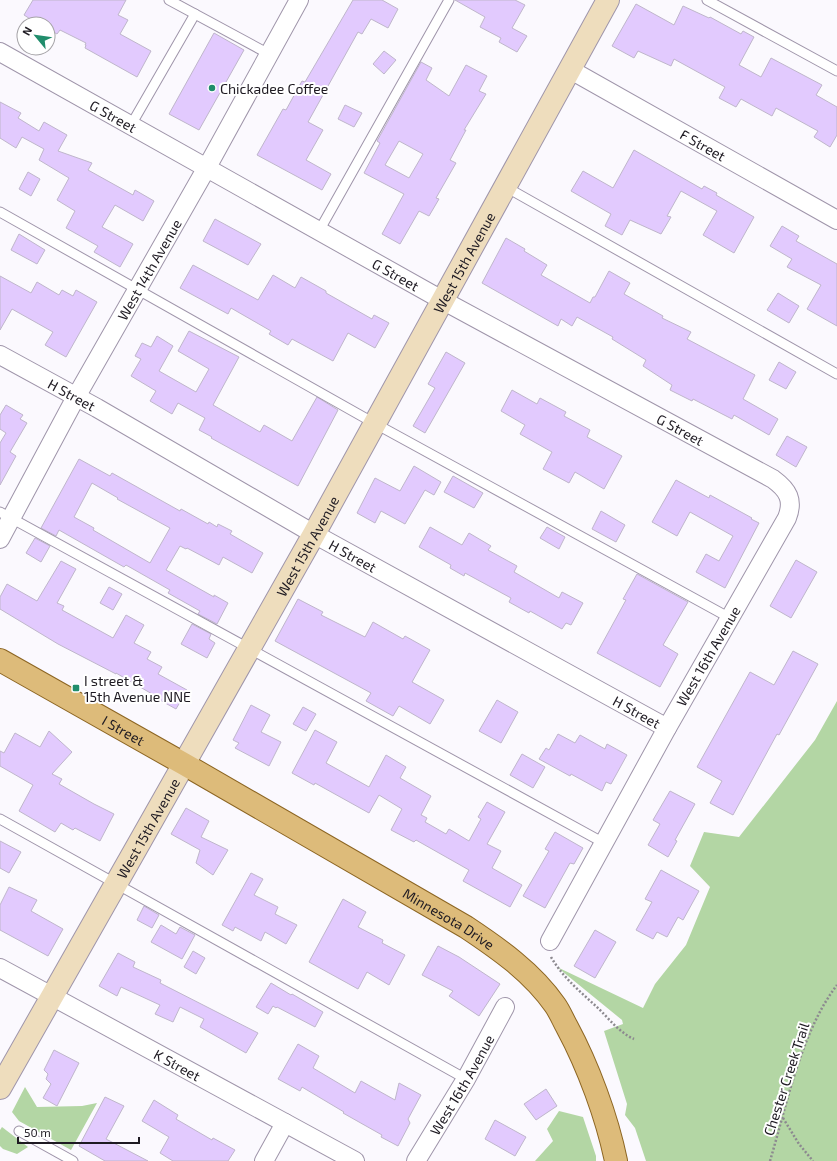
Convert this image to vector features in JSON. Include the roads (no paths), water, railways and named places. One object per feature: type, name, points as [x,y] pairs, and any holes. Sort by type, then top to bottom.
[{"type":"main road","name":"West 15th Avenue","points":[[0,1088],[314,534],[504,186],[608,0]]},
{"type":"main road","name":"I Street","points":[[0,660],[184,764]]},
{"type":"main road","name":"Minnesota Drive","points":[[184,764],[466,927],[501,951],[530,976],[555,1005],[580,1051],[600,1106],[616,1161]]},
{"type":"street","name":"West 14th Avenue","points":[[0,540],[6,516],[138,289],[299,0]]},
{"type":"street","name":"G Street","points":[[0,52],[131,125],[206,169],[442,300],[773,479],[782,486],[789,497]]},
{"type":"street","name":"F Street","points":[[569,69],[837,220]]},
{"type":"street","name":"H Street","points":[[0,355],[314,534],[667,728]]},
{"type":"street","name":"West 16th Avenue","points":[[550,941],[667,728],[787,518],[791,508],[789,497]]},
{"type":"street","name":"K Street","points":[[0,968],[355,1161]]},
{"type":"street","name":"West 16th Avenue","points":[[416,1161],[466,1079],[504,1007]]},
{"type":"street","points":[[264,1161],[285,1123]]},
{"type":"lane","points":[[169,0],[269,54]]},
{"type":"lane","points":[[319,231],[449,0]]},
{"type":"lane","points":[[707,0],[837,71]]},
{"type":"lane","points":[[131,125],[194,14]]},
{"type":"lane","points":[[504,186],[837,374]]},
{"type":"lane","points":[[0,212],[374,424],[730,618]]},
{"type":"lane","points":[[6,516],[604,843]]},
{"type":"lane","points":[[0,819],[466,1079]]},
{"type":"lane","points":[[19,1131],[73,1161]]},
{"type":"place","name":"Chickadee Coffee","points":[[212,88]]},
{"type":"place","name":"I street & 15th Avenue NNE","points":[[76,688]]}]
